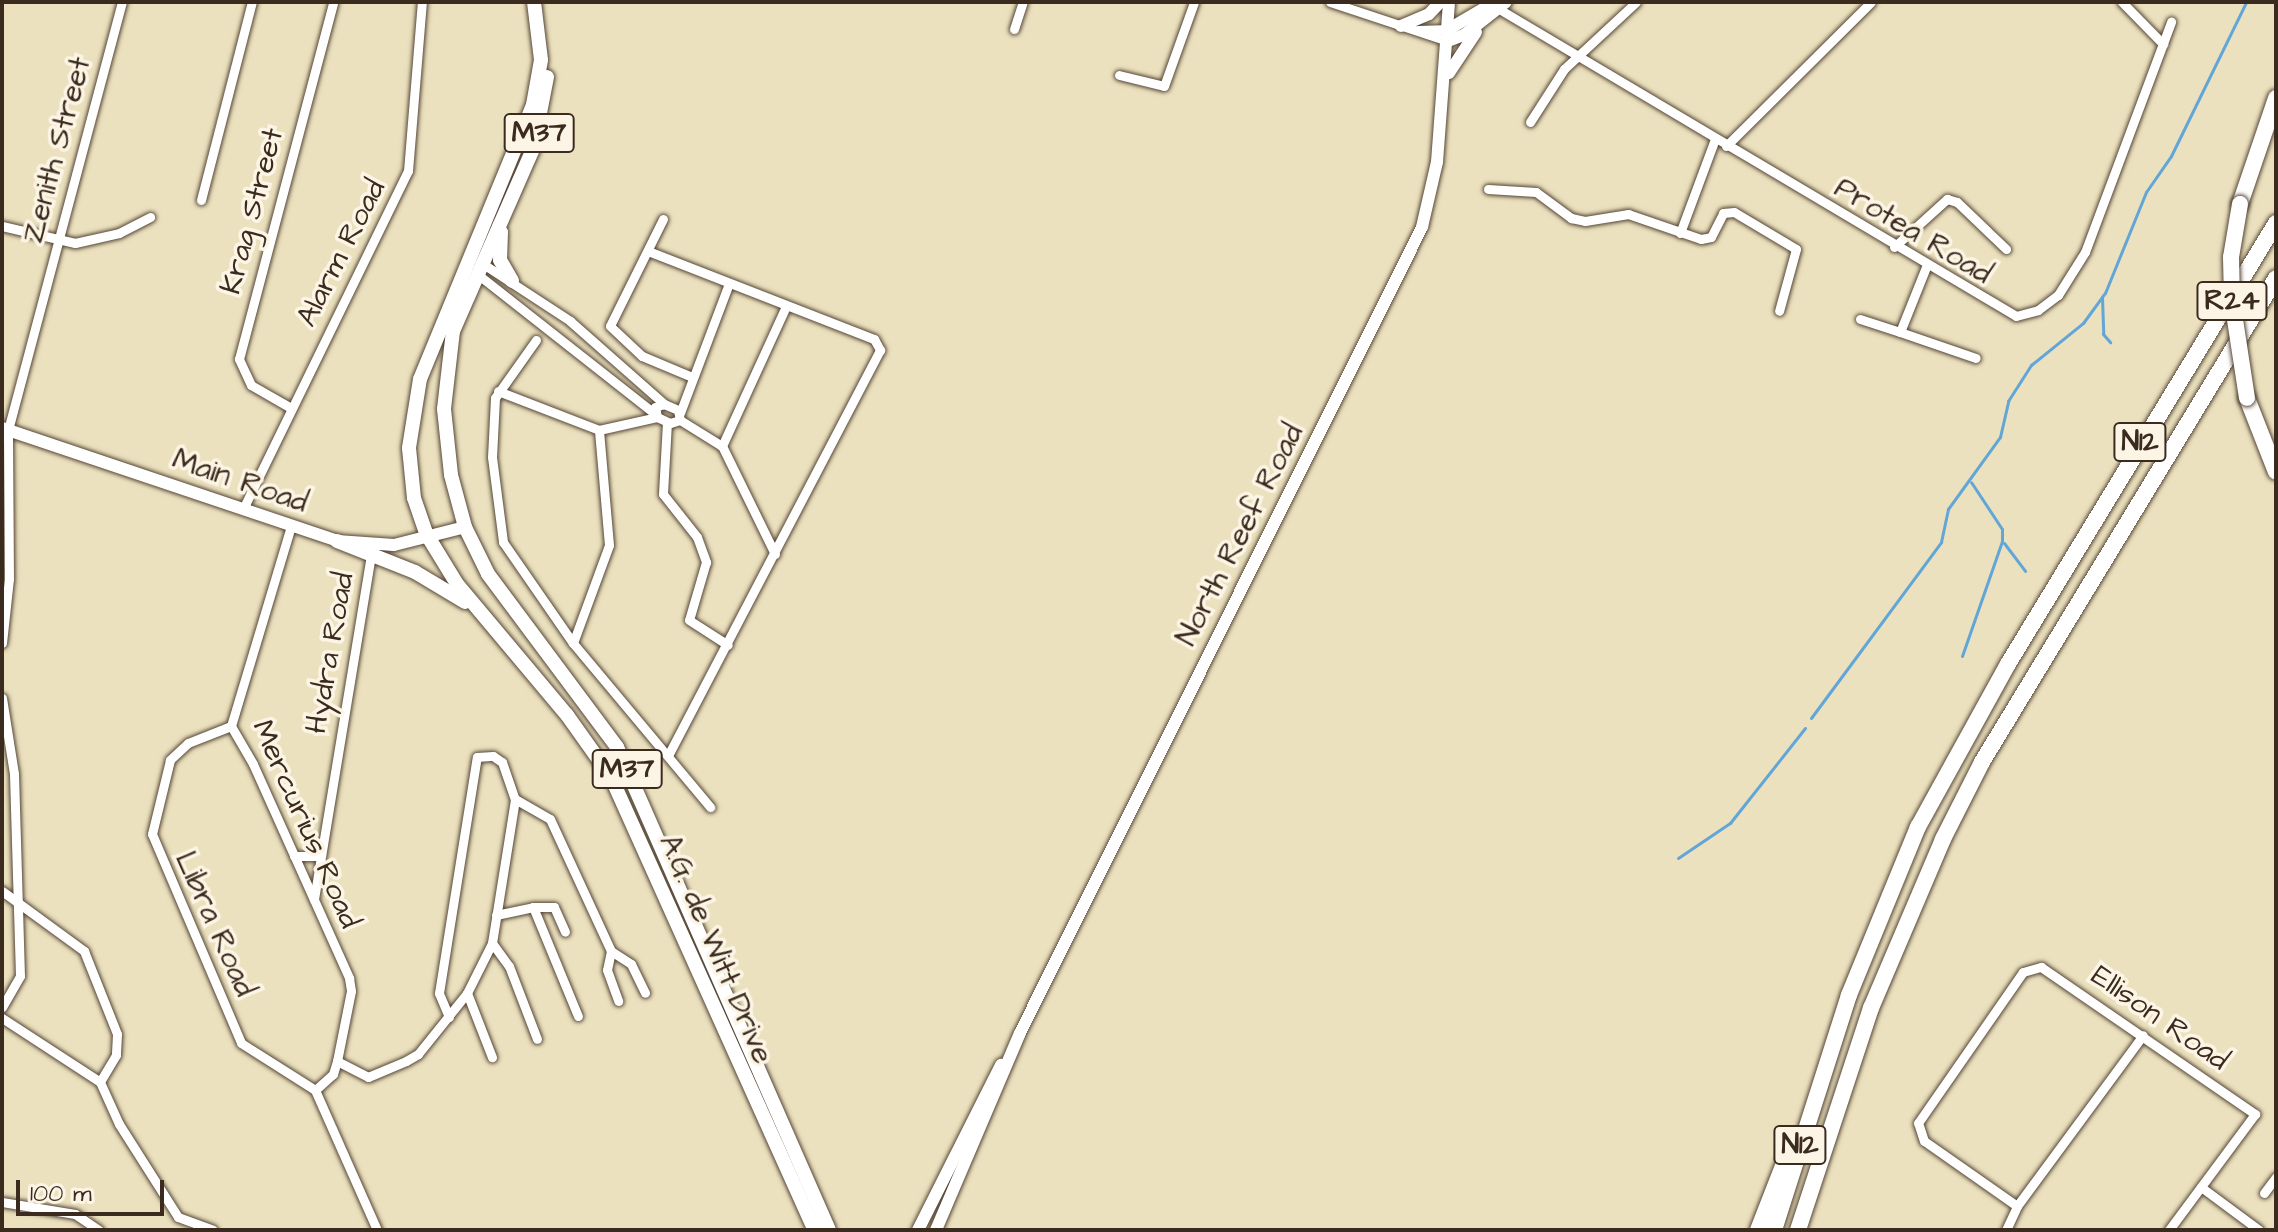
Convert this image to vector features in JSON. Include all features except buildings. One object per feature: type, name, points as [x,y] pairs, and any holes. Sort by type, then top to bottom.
[{"type":"highway","name":"R24","points":[[2276,98],[2240,204],[2231,257],[2232,300],[2247,398],[2276,472]]},
{"type":"highway","name":"N12","points":[[1774,1230],[1826,1060],[1893,885],[1959,748],[2276,223]]},
{"type":"highway","name":"N12","points":[[1798,1230],[1837,1110],[1905,921],[1982,762],[2276,278]]},
{"type":"highway","points":[[1758,1230],[1826,1060]]},
{"type":"highway","points":[[1806,1230],[1837,1110]]},
{"type":"main road","name":"A.G. de Witt Drive","points":[[534,2],[541,60],[533,105],[453,331],[444,386],[446,443],[465,527],[496,585],[596,714],[652,825],[815,1230]]},
{"type":"main road","name":"A.G. de Witt Drive","points":[[542,2],[547,37],[545,104],[533,149],[510,201],[474,265],[426,363],[411,423],[410,474],[427,535],[481,615],[592,747],[638,833],[788,1157],[829,1230]]},
{"type":"main road","points":[[1408,28],[1440,2]]},
{"type":"main road","name":"North Reef Road","points":[[936,1230],[1020,1035],[1422,227],[1437,162],[1449,2]]},
{"type":"main road","points":[[1448,35],[1498,4]]},
{"type":"main road","points":[[1445,80],[1498,4]]},
{"type":"main road","points":[[1448,35],[1484,21]]},
{"type":"main road","points":[[510,201],[498,250],[512,281]]},
{"type":"main road","name":"Main Road","points":[[5,429],[337,541],[382,546],[465,527]]},
{"type":"main road","points":[[337,541],[429,579],[481,615]]},
{"type":"main road","points":[[638,833],[652,825]]},
{"type":"main road","points":[[654,869],[668,862]]},
{"type":"main road","name":"North Reef Road","points":[[918,1230],[975,1110],[1020,1035]]},
{"type":"street","name":"Zenith Street","points":[[2,643],[8,590],[5,429],[122,2]]},
{"type":"street","points":[[201,200],[252,2]]},
{"type":"street","name":"Krag Street","points":[[291,408],[251,385],[239,359],[333,2]]},
{"type":"street","name":"Alarm Road","points":[[243,509],[408,171],[422,2]]},
{"type":"street","points":[[1014,29],[1023,2]]},
{"type":"street","points":[[1119,75],[1164,86],[1194,2]]},
{"type":"street","points":[[1330,2],[1408,28],[1448,35]]},
{"type":"street","points":[[1530,122],[1576,57],[1636,2]]},
{"type":"street","points":[[1726,146],[1871,2]]},
{"type":"street","points":[[2122,2],[2163,44]]},
{"type":"street","name":"Protea Road","points":[[1498,4],[1576,57],[2005,315],[2028,315],[2058,295],[2085,252],[2171,22]]},
{"type":"street","points":[[1680,233],[1715,139]]},
{"type":"street","points":[[1488,189],[1536,192],[1571,218],[1585,221],[1628,214],[1706,239],[1728,211],[1793,246],[1798,258],[1779,311]]},
{"type":"street","points":[[1894,247],[1947,199],[1957,202],[2006,249]]},
{"type":"street","points":[[2,226],[58,241],[102,239],[150,217]]},
{"type":"street","points":[[663,219],[610,326],[642,356],[692,377]]},
{"type":"street","points":[[648,251],[874,339],[880,350],[669,754]]},
{"type":"street","points":[[474,265],[512,281],[570,321],[664,404],[722,446],[775,554]]},
{"type":"street","points":[[474,265],[660,417]]},
{"type":"street","points":[[1900,332],[1926,267]]},
{"type":"street","points":[[680,417],[692,377],[729,283]]},
{"type":"street","points":[[722,446],[786,306]]},
{"type":"street","points":[[1860,319],[1976,358]]},
{"type":"street","points":[[536,340],[498,391],[491,447],[503,542],[573,643],[669,754],[710,807]]},
{"type":"street","points":[[615,382],[626,370]]},
{"type":"street","points":[[498,391],[599,430],[660,417],[680,417]]},
{"type":"street","points":[[664,404],[655,407],[660,417],[663,494],[697,537],[706,562],[689,620],[728,645]]},
{"type":"street","points":[[573,643],[609,545],[599,430]]},
{"type":"street","name":"Mercurius Road","points":[[291,526],[231,726],[294,856],[351,991],[333,1074],[315,1090]]},
{"type":"street","name":"Hydra Road","points":[[314,901],[371,555]]},
{"type":"street","points":[[2,698],[14,774],[20,976],[2,1007]]},
{"type":"street","name":"Libra Road","points":[[231,726],[188,743],[170,760],[152,834],[241,1043],[315,1090]]},
{"type":"street","points":[[337,1061],[360,1077],[376,1074],[418,1054],[449,1017],[467,993],[492,943],[515,799],[502,762],[484,754],[477,757],[439,993],[449,1017]]},
{"type":"street","points":[[515,799],[550,819],[611,951],[631,964],[645,993]]},
{"type":"street","points":[[294,856],[320,856]]},
{"type":"street","points":[[2,891],[84,951],[117,1034],[116,1055],[100,1082]]},
{"type":"street","points":[[496,915],[533,907],[554,907],[565,932]]},
{"type":"street","points":[[533,907],[578,1016]]},
{"type":"street","points":[[492,943],[509,966],[537,1039]]},
{"type":"street","points":[[611,951],[607,970],[618,1001]]},
{"type":"street","name":"Ellison Road","points":[[2017,1206],[1924,1141],[1918,1123],[2023,972],[2035,967],[2048,970],[2255,1114],[2201,1187]]},
{"type":"street","points":[[467,993],[492,1057]]},
{"type":"street","points":[[2,1018],[100,1082],[119,1124],[178,1217],[213,1230]]},
{"type":"street","points":[[2006,1230],[2017,1206],[2143,1035]]},
{"type":"street","points":[[315,1090],[377,1230]]},
{"type":"street","points":[[2264,1193],[2276,1177]]},
{"type":"street","points":[[2169,1230],[2201,1187],[2259,1230]]},
{"type":"street","points":[[2,1202],[87,1217],[99,1230]]},
{"type":"waterway","points":[[1811,718],[1941,542],[1948,509],[2000,437],[2008,401],[2031,365],[2083,323],[2105,293],[2146,192],[2171,156],[2246,2]]},
{"type":"waterway","points":[[2102,297],[2103,334],[2110,342]]},
{"type":"waterway","points":[[1962,656],[2002,541],[2002,529],[1971,482]]},
{"type":"waterway","points":[[2004,543],[2025,571]]},
{"type":"waterway","points":[[1678,858],[1730,823],[1805,728]]}]
